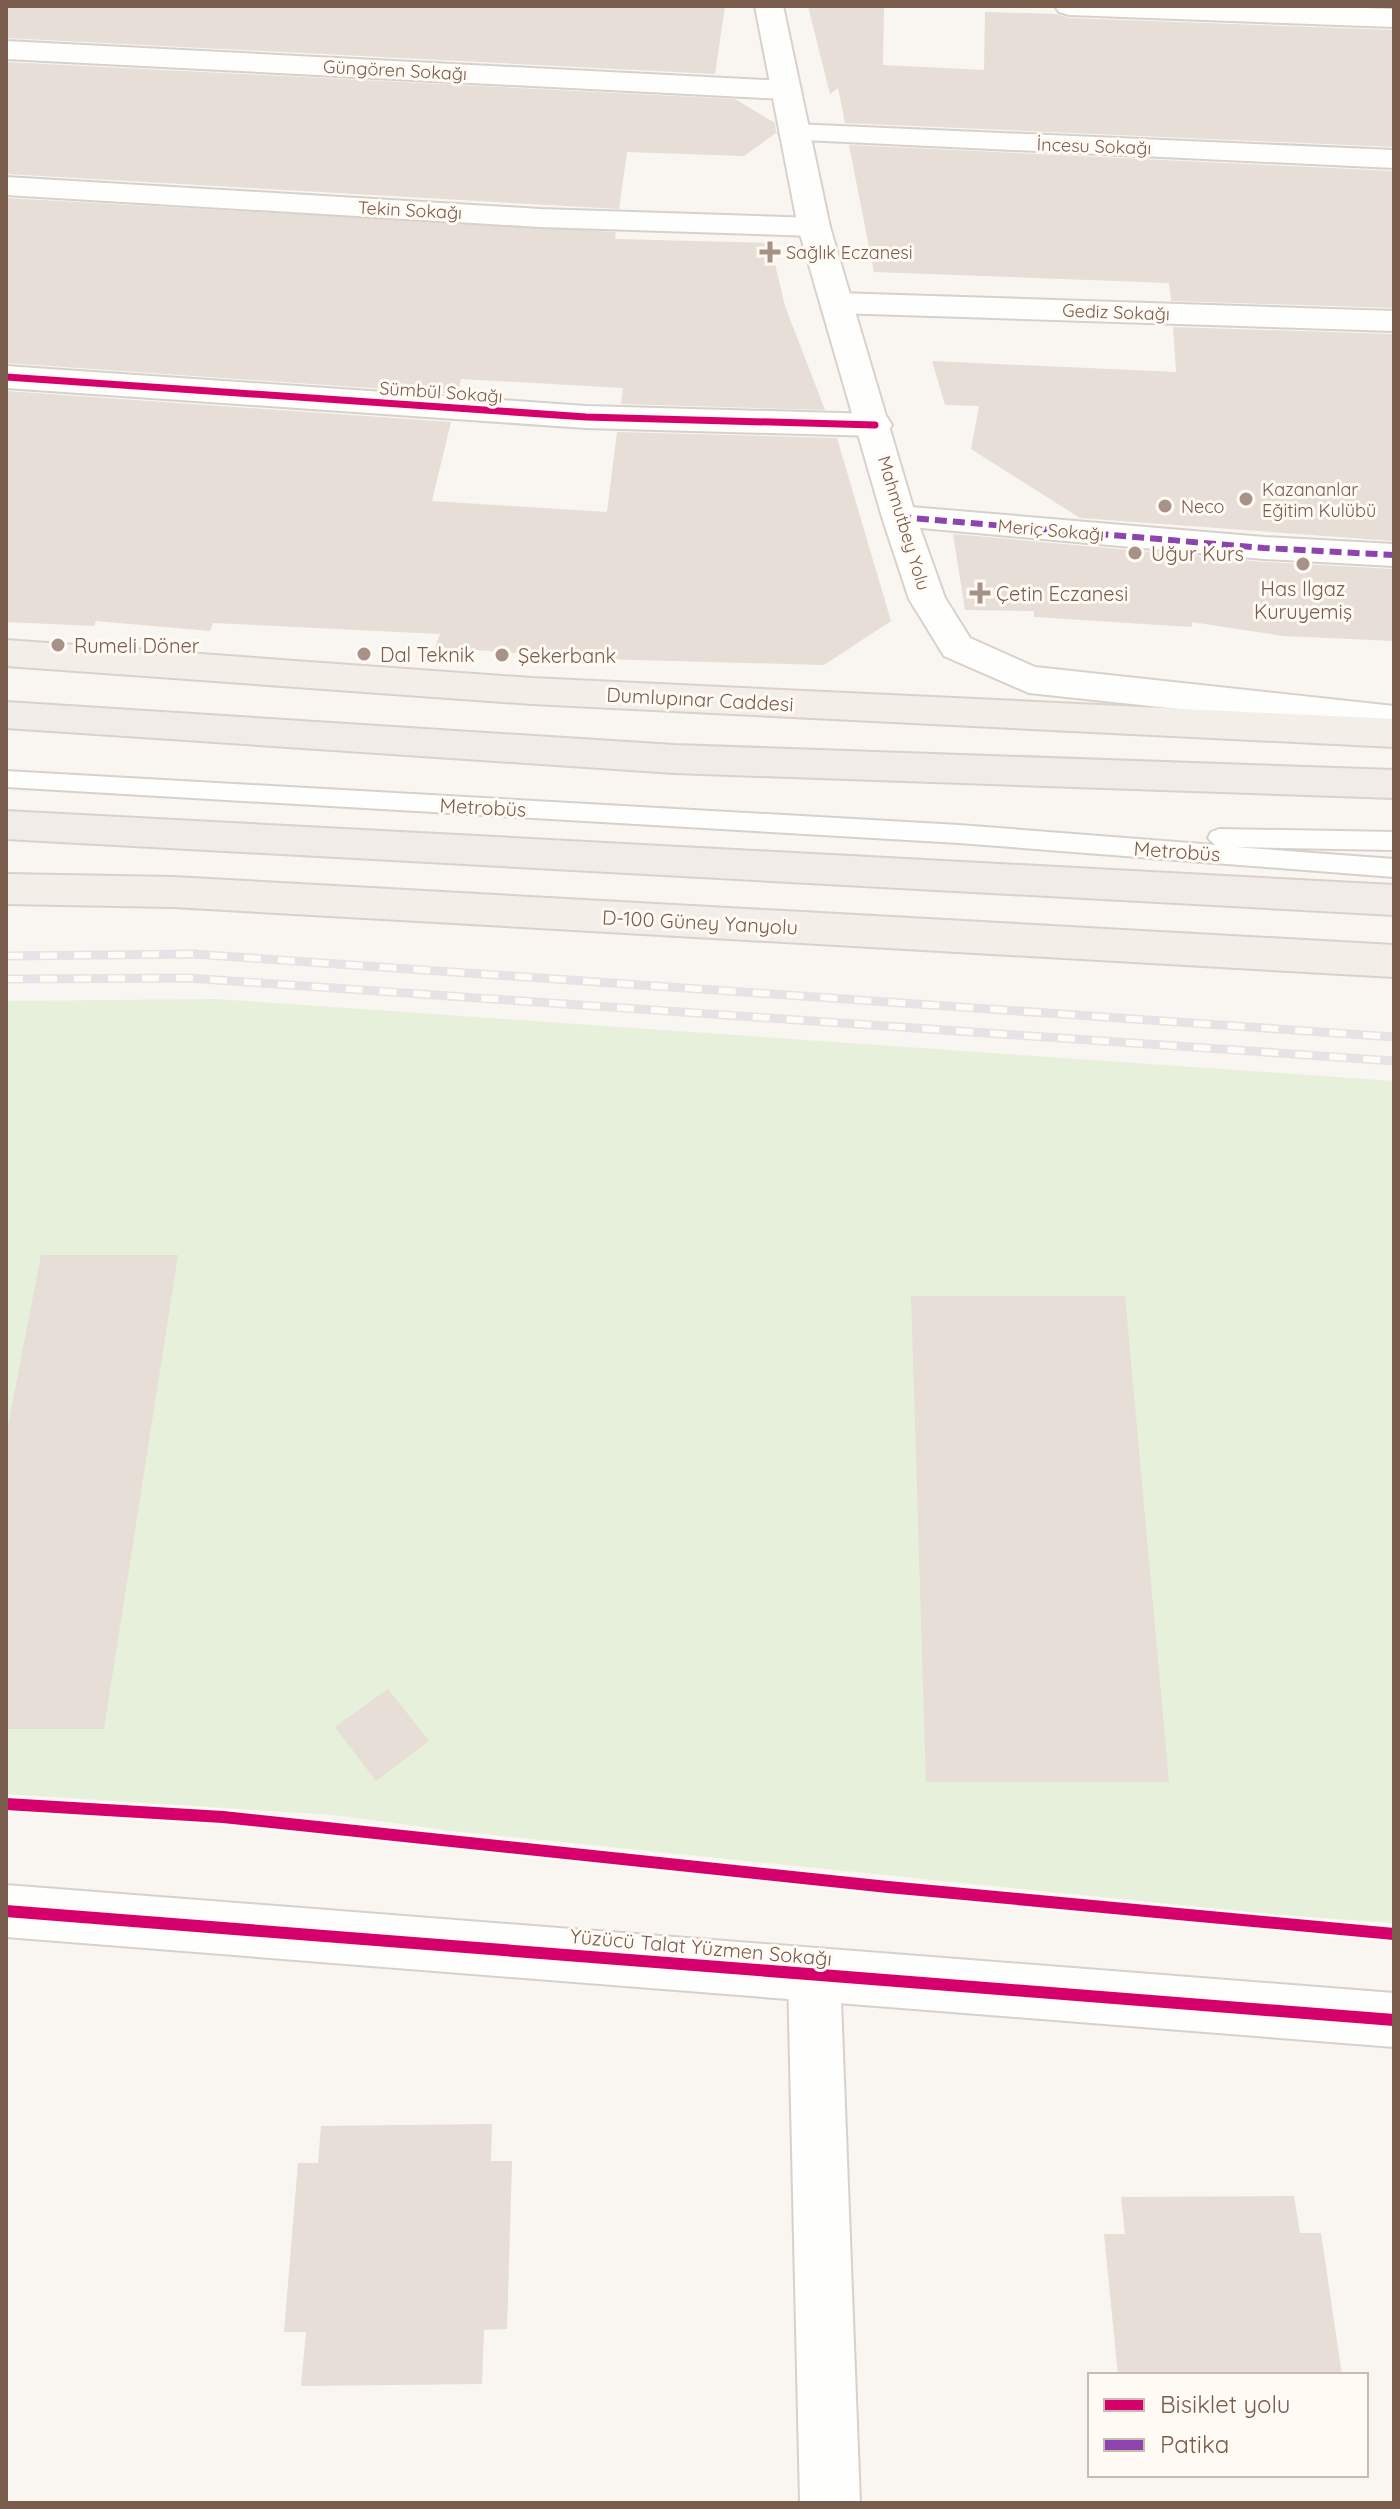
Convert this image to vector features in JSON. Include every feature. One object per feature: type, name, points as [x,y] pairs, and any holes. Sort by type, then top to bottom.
[{"type":"highway","points":[[6,705],[95,719]]},
{"type":"highway","points":[[6,715],[705,760],[1394,784]]},
{"type":"highway","points":[[6,825],[1394,900]]},
{"type":"main road","name":"Dumlupınar Caddesi","points":[[6,653],[532,691],[1394,733]]},
{"type":"main road","name":"D-100 Güney Yanyolu","points":[[6,889],[173,892],[1394,961]]},
{"type":"street","name":"Mahmutbey Yolu","points":[[769,6],[814,227],[875,425],[899,517],[927,599],[957,647],[1029,680],[1394,719]]},
{"type":"street","points":[[1069,6],[1394,18]]},
{"type":"street","name":"Güngören Sokağı","points":[[6,50],[784,90]]},
{"type":"street","name":"İncesu Sokağı","points":[[794,133],[1394,159]]},
{"type":"street","name":"Tekin Sokağı","points":[[6,186],[540,218],[814,227]]},
{"type":"street","name":"Gediz Sokağı","points":[[837,303],[1394,321]]},
{"type":"street","name":"Sümbül Sokağı","points":[[6,377],[586,417],[875,425]]},
{"type":"street","name":"Meriç Sokağı","points":[[899,517],[1264,548],[1394,555]]},
{"type":"street","name":"Yüzücü Talat Yüzmen Sokağı","points":[[6,1911],[1394,2020]]},
{"type":"street","points":[[814,1974],[830,2503]]},
{"type":"lane","name":"Metrobüs","points":[[6,779],[959,834],[1394,868]]},
{"type":"lane","name":"Metrobüs","points":[[959,834],[1394,841]]},
{"type":"green space","points":[[217,999],[1394,1081],[1394,1923],[1268,1914],[453,1831],[334,1815],[6,1794],[6,1001]]},
{"type":"building","points":[[6,6],[725,6],[715,74],[6,38]]},
{"type":"building","points":[[808,6],[884,6],[883,65],[984,70],[985,12],[1394,30],[1394,147],[845,123],[838,88],[830,94]]},
{"type":"building","points":[[6,62],[735,99],[775,123],[776,133],[744,156],[627,152],[619,209],[6,174]]},
{"type":"building","points":[[849,145],[1394,171],[1394,308],[1171,301],[1169,283],[874,272]]},
{"type":"building","points":[[6,198],[616,232],[615,239],[770,243],[785,306],[825,410],[621,404],[623,388],[461,379],[458,394],[6,363]]},
{"type":"building","points":[[1173,327],[1394,334],[1394,541],[1080,518],[971,449],[979,406],[945,405],[932,361],[1176,372]]},
{"type":"building","points":[[6,391],[451,422],[432,501],[607,512],[617,432],[837,438],[891,621],[824,665],[600,659],[435,647],[440,634],[213,623],[210,631],[96,621],[94,626],[6,622]]},
{"type":"building","points":[[953,534],[1264,562],[1394,569],[1394,641],[1283,636],[1192,622],[1192,627],[1034,617],[1034,611],[965,610]]},
{"type":"building","points":[[41,1255],[178,1255],[104,1729],[6,1729],[6,1436]]},
{"type":"building","points":[[911,1296],[1125,1296],[1169,1782],[926,1782]]},
{"type":"building","points":[[388,1689],[429,1741],[376,1781],[335,1727]]},
{"type":"building","points":[[492,2124],[491,2161],[512,2161],[507,2329],[484,2330],[482,2384],[301,2386],[306,2332],[284,2332],[298,2163],[318,2163],[321,2126]]},
{"type":"building","points":[[1294,2196],[1300,2233],[1321,2233],[1342,2373],[1118,2373],[1104,2234],[1125,2234],[1121,2197]]},
{"type":"railway","points":[[6,956],[193,954],[1394,1037]]},
{"type":"railway","points":[[6,979],[188,978],[1394,1061]]},
{"type":"marked path","points":[[899,517],[1264,548],[1394,555]]},
{"type":"cycle path","points":[[6,377],[586,417],[875,425]]},
{"type":"cycle path","points":[[6,1804],[223,1817],[888,1887],[1394,1934]]},
{"type":"cycle path","points":[[6,1911],[1394,2020]]},
{"type":"place","name":"Sağlık Eczanesi","points":[[770,252]]},
{"type":"place","name":"Kazananlar Eğitim Kulübü","points":[[1246,499]]},
{"type":"place","name":"Neco","points":[[1165,506]]},
{"type":"place","name":"Uğur Kurs","points":[[1135,553]]},
{"type":"place","name":"Has Ilgaz Kuruyemiş","points":[[1303,564]]},
{"type":"place","name":"Çetin Eczanesi","points":[[980,593]]},
{"type":"place","name":"Rumeli Döner","points":[[58,645]]},
{"type":"place","name":"Dal Teknik","points":[[364,654]]},
{"type":"place","name":"Şekerbank","points":[[502,655]]}]
